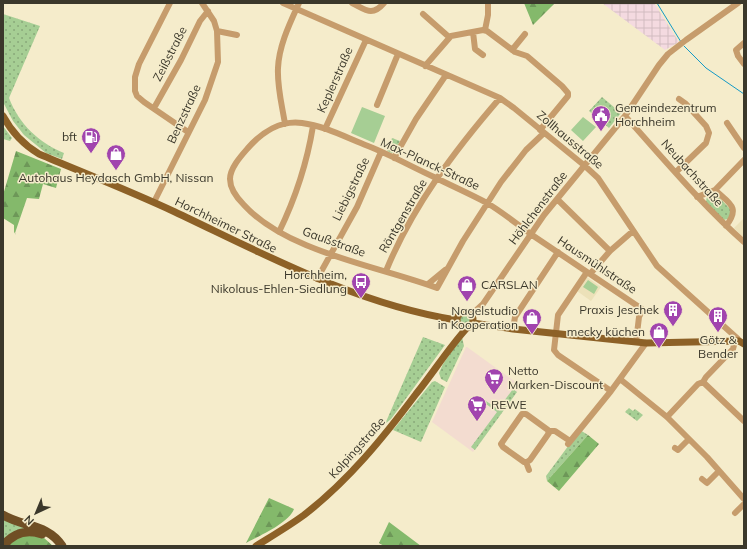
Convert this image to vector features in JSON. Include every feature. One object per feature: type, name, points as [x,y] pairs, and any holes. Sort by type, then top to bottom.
[{"type":"highway","points":[[3,515],[48,532],[58,540],[62,546]]},
{"type":"highway","points":[[3,546],[12,537],[28,532],[43,534],[56,546]]},
{"type":"main road","name":"Horchheimer Straße","points":[[3,116],[9,127],[28,146],[39,154],[154,202],[273,260],[317,279],[405,309],[457,323]]},
{"type":"main road","points":[[462,312],[468,312],[471,315],[473,318],[473,323],[469,328],[461,328],[457,323],[458,315],[462,312]]},
{"type":"main road","name":"Kolpingstraße","points":[[454,343],[458,332],[457,323]]},
{"type":"main road","points":[[473,323],[513,329],[646,343],[739,342]]},
{"type":"main road","name":"Kolpingstraße","points":[[256,546],[287,527],[334,490],[398,418],[466,329]]},
{"type":"street","points":[[170,3],[139,64],[135,77],[134,91],[137,96],[188,132]]},
{"type":"street","name":"Benzstraße","points":[[154,202],[204,100],[218,62],[218,31],[214,21],[202,3]]},
{"type":"street","name":"Zollhausstraße","points":[[283,3],[298,6],[366,40],[500,98],[514,108],[598,178],[657,266],[738,339],[739,342]]},
{"type":"street","points":[[352,3],[371,12],[376,11],[384,3]]},
{"type":"street","points":[[485,30],[488,15],[488,3]]},
{"type":"street","name":"Höhlchenstraße","points":[[471,315],[483,304],[557,199],[625,116],[668,54],[738,3]]},
{"type":"street","points":[[285,124],[279,87],[279,61],[282,44],[298,6]]},
{"type":"street","name":"Zeißstraße","points":[[154,108],[181,60],[200,21],[208,11]]},
{"type":"street","points":[[423,14],[450,37]]},
{"type":"street","points":[[426,66],[450,37],[485,30],[512,50],[527,56],[568,93],[568,96],[542,132],[519,159],[487,203]]},
{"type":"street","points":[[218,31],[237,36]]},
{"type":"street","points":[[472,32],[475,49],[483,55]]},
{"type":"street","points":[[512,50],[525,34]]},
{"type":"street","name":"Keplerstraße","points":[[325,129],[366,40]]},
{"type":"street","points":[[744,43],[736,50],[738,56],[744,64]]},
{"type":"street","points":[[376,105],[398,54]]},
{"type":"street","points":[[394,158],[416,119],[446,75]]},
{"type":"street","name":"Röntgenstraße","points":[[386,271],[406,227],[437,179],[465,140],[500,98]]},
{"type":"street","points":[[676,172],[706,142],[709,133],[706,126],[686,104],[679,99]]},
{"type":"street","name":"Neubachstraße","points":[[625,116],[697,197],[744,242]]},
{"type":"street","name":"Max-Planck-Straße","points":[[285,124],[294,122],[325,129],[382,152],[487,203],[531,234]]},
{"type":"street","points":[[727,123],[744,148]]},
{"type":"street","name":"Gaußstraße","points":[[285,124],[270,130],[252,143],[239,159],[230,177],[234,191],[241,202],[262,221],[279,232],[330,254],[428,284],[446,269],[487,203]]},
{"type":"street","points":[[279,232],[302,177],[314,126]]},
{"type":"street","name":"Liebigstraße","points":[[317,279],[356,207],[382,152]]},
{"type":"street","points":[[697,197],[715,190],[744,160]]},
{"type":"street","points":[[715,190],[732,206],[732,217],[726,226]]},
{"type":"street","points":[[557,199],[610,251]]},
{"type":"street","points":[[611,391],[556,354],[554,350],[558,315],[589,273],[610,251],[634,231]]},
{"type":"street","name":"Hausmühlstraße","points":[[531,234],[642,310],[638,321],[636,342]]},
{"type":"street","points":[[513,329],[515,317],[558,252]]},
{"type":"street","points":[[667,418],[698,384],[703,382],[739,342]]},
{"type":"street","points":[[529,470],[526,462],[502,445],[501,442],[520,416],[524,414],[548,431],[555,431],[569,443],[611,391],[646,343]]},
{"type":"street","points":[[620,379],[667,418],[689,439],[744,499]]},
{"type":"street","points":[[703,382],[744,421]]},
{"type":"street","points":[[526,462],[530,460],[548,435],[548,431]]},
{"type":"street","points":[[675,448],[678,450],[689,439]]},
{"type":"street","points":[[702,479],[707,482],[719,471]]},
{"type":"street","points":[[735,513],[744,504]]},
{"type":"shaded area","points":[[602,3],[654,3],[679,42],[665,50]]},
{"type":"shaded area","points":[[744,218],[744,238],[734,228]]},
{"type":"shaded area","points":[[587,277],[601,287],[591,301],[577,291]]},
{"type":"shaded area","points":[[466,347],[521,386],[473,452],[432,422]]},
{"type":"green space","points":[[524,3],[555,3],[533,25]]},
{"type":"green space","points":[[3,14],[40,26],[9,98],[24,124],[31,132],[46,144],[64,153],[62,159],[46,153],[24,135],[13,121],[3,102]]},
{"type":"green space","points":[[602,97],[621,113],[609,128],[589,111]]},
{"type":"green space","points":[[362,107],[385,116],[374,143],[351,133]]},
{"type":"green space","points":[[583,117],[596,127],[583,141],[571,130]]},
{"type":"green space","points":[[3,126],[12,138],[10,141],[3,139]]},
{"type":"green space","points":[[392,138],[400,141],[395,151],[392,153],[387,151]]},
{"type":"green space","points":[[16,151],[61,169],[56,188],[43,184],[39,199],[27,198],[15,233],[16,235],[14,232],[14,225],[3,218],[3,195]]},
{"type":"green space","points":[[711,193],[715,193],[732,211],[728,219],[723,220],[706,202],[707,196]]},
{"type":"green space","points":[[588,280],[598,287],[594,294],[583,287]]},
{"type":"green space","points":[[463,314],[467,314],[471,320],[467,326],[463,326],[459,322],[459,318]]},
{"type":"green space","points":[[423,337],[445,345],[391,419],[385,424]]},
{"type":"green space","points":[[462,337],[464,346],[447,382],[441,379],[439,373],[443,364]]},
{"type":"green space","points":[[435,381],[445,387],[421,442],[393,430],[432,382]]},
{"type":"green space","points":[[513,389],[517,392],[475,450],[471,447],[497,412],[482,401],[483,399],[498,409]]},
{"type":"green space","points":[[629,408],[633,411],[635,409],[643,415],[637,421],[625,412]]},
{"type":"green space","points":[[580,430],[588,435],[547,481],[546,476]]},
{"type":"green space","points":[[588,435],[599,444],[559,491],[547,481]]},
{"type":"green space","points":[[269,498],[294,509],[291,514],[280,524],[246,543]]},
{"type":"green space","points":[[3,518],[27,527],[3,541]]},
{"type":"green space","points":[[389,522],[421,546],[384,546],[379,543]]},
{"type":"green space","points":[[19,535],[43,537],[53,546],[6,546]]},
{"type":"waterway","points":[[657,3],[681,42]]},
{"type":"waterway","points":[[684,46],[706,68],[744,94]]},
{"type":"place","name":"Gemeindezentrum Horchheim","points":[[601,132]]},
{"type":"place","name":"bft","points":[[91,154]]},
{"type":"place","name":"Autohaus Heydasch GmbH, Nissan","points":[[116,171]]},
{"type":"place","name":"Horchheim, Nikolaus-Ehlen-Siedlung","points":[[361,299]]},
{"type":"place","name":"CARSLAN","points":[[467,302]]},
{"type":"place","name":"Praxis Jeschek","points":[[673,327]]},
{"type":"place","name":"Götz & Bender","points":[[718,333]]},
{"type":"place","name":"Nagelstudio in Kooperation","points":[[532,335]]},
{"type":"place","name":"mecky küchen","points":[[659,349]]},
{"type":"place","name":"Netto Marken-Discount","points":[[494,395]]},
{"type":"place","name":"REWE","points":[[477,422]]}]
